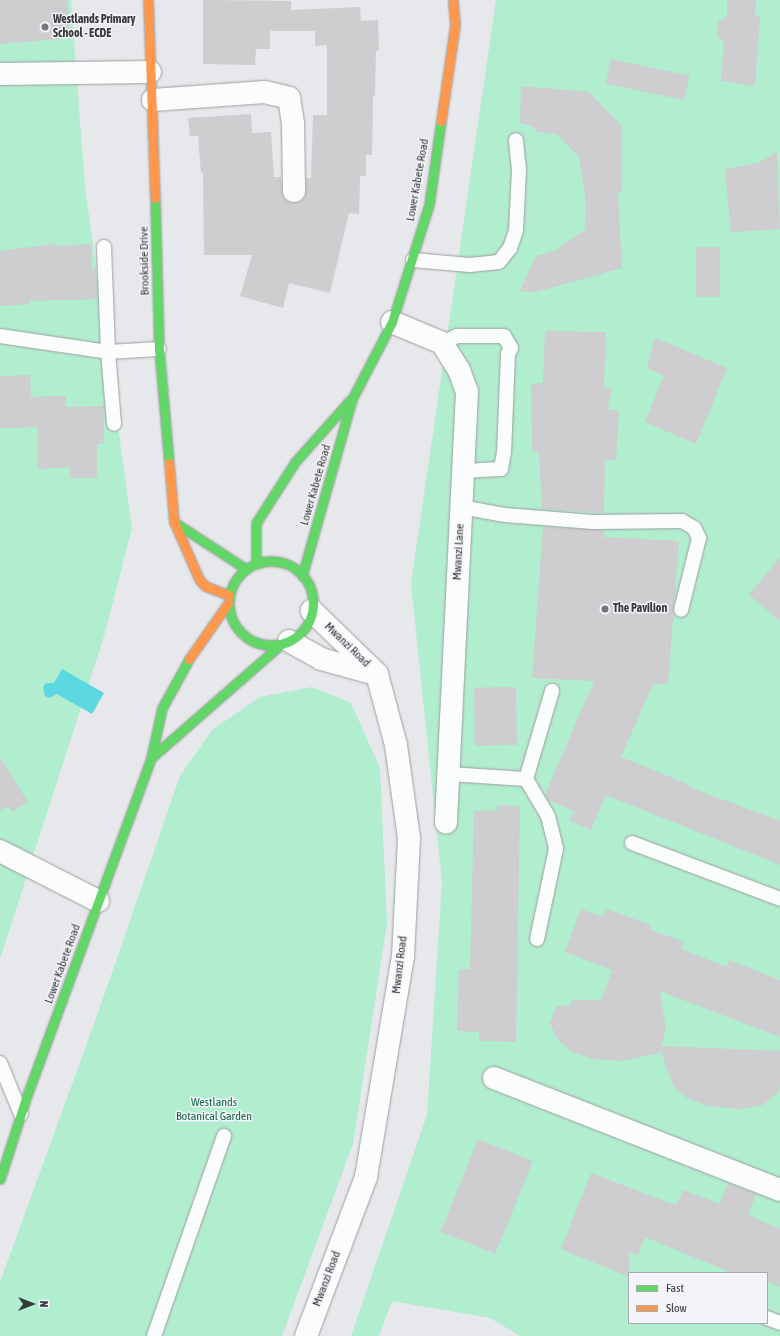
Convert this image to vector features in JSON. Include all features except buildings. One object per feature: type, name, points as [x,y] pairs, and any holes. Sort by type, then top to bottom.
[{"type":"main road","name":"Brookside Drive","points":[[148,0],[150,72],[154,100],[159,349],[174,522],[199,579],[205,586],[229,599]]},
{"type":"main road","name":"Lower Kabete Road","points":[[302,576],[352,399],[392,322],[429,206],[455,25],[453,0]]},
{"type":"main road","name":"Lower Kabete Road","points":[[256,564],[256,522],[295,462],[352,399]]},
{"type":"main road","points":[[174,522],[246,569]]},
{"type":"main road","points":[[276,561],[295,569],[302,576],[312,596],[312,611],[304,628],[285,643],[258,643],[239,631],[231,618],[229,599],[236,580],[246,569],[256,564],[276,561]]},
{"type":"main road","name":"Lower Kabete Road","points":[[0,1179],[21,1114],[151,758],[162,708],[184,666],[229,599]]},
{"type":"main road","name":"Lower Kabete Road","points":[[151,758],[285,643]]},
{"type":"street","points":[[0,74],[150,72]]},
{"type":"street","points":[[154,100],[265,92],[289,98],[293,124],[294,191]]},
{"type":"street","points":[[392,322],[442,343]]},
{"type":"street","name":"Mwanzi Lane","points":[[442,343],[459,370],[467,392],[446,822]]},
{"type":"street","name":"Mwanzi Road","points":[[306,1336],[366,1177],[403,957],[409,838],[396,745],[377,674],[312,611]]},
{"type":"street","points":[[285,643],[321,659],[377,674]]},
{"type":"street","points":[[0,850],[98,901]]},
{"type":"street","points":[[494,1078],[780,1190]]},
{"type":"lane","points":[[413,260],[470,265],[499,262],[510,248],[516,231],[519,170],[516,140]]},
{"type":"lane","points":[[104,247],[108,352],[114,424]]},
{"type":"lane","points":[[0,336],[108,352],[159,349]]},
{"type":"lane","points":[[442,343],[457,336],[504,336],[511,348],[508,354],[505,444],[501,469],[463,471]]},
{"type":"lane","points":[[461,507],[505,515],[593,522],[682,521],[694,528],[699,538],[680,610]]},
{"type":"lane","points":[[537,939],[556,850],[548,816],[526,779],[552,691]]},
{"type":"lane","points":[[449,774],[526,779]]},
{"type":"lane","points":[[632,843],[780,899]]},
{"type":"lane","points":[[0,1063],[21,1114]]},
{"type":"lane","points":[[154,1336],[224,1136]]},
{"type":"lane","points":[[768,1318],[780,1323]]},
{"type":"green space","points":[[0,0],[71,0],[85,187],[132,528],[105,633],[0,959]]},
{"type":"green space","points":[[496,0],[780,0],[780,1336],[520,1336],[490,1318],[392,1301],[379,1336],[351,1336],[427,1115],[442,882],[411,584]]},
{"type":"green space","name":"Westlands Botanical Garden","points":[[312,687],[351,703],[380,768],[387,923],[353,1144],[282,1336],[0,1336],[0,1282],[99,1010],[180,776],[212,730],[260,697]]},
{"type":"water","points":[[62,669],[104,693],[92,714],[57,694],[50,698],[45,696],[43,687],[46,683],[54,683]]},
{"type":"traffic: fast","points":[[302,576],[352,399],[392,322],[429,205],[441,121]]},
{"type":"traffic: fast","points":[[155,198],[159,349],[169,463]]},
{"type":"traffic: fast","points":[[256,564],[256,523],[295,462],[350,400]]},
{"type":"traffic: fast","points":[[174,522],[246,569]]},
{"type":"traffic: fast","points":[[271,561],[287,564],[301,573],[310,587],[313,603],[310,619],[301,633],[287,642],[271,645],[255,642],[241,633],[232,619],[229,603],[232,587],[241,573],[255,564],[271,561]]},
{"type":"traffic: fast","points":[[151,758],[280,645]]},
{"type":"traffic: fast","points":[[0,1179],[26,1098],[151,758],[162,708],[189,659]]},
{"type":"traffic: slow","points":[[148,0],[155,198]]},
{"type":"traffic: slow","points":[[441,121],[455,25],[453,0]]},
{"type":"traffic: slow","points":[[169,463],[174,522],[199,579],[205,586],[229,595]]},
{"type":"traffic: slow","points":[[189,659],[228,603]]},
{"type":"place","name":"Westlands Primary School - ECDE","points":[[45,27]]},
{"type":"place","name":"The Pavilion","points":[[605,609]]}]
